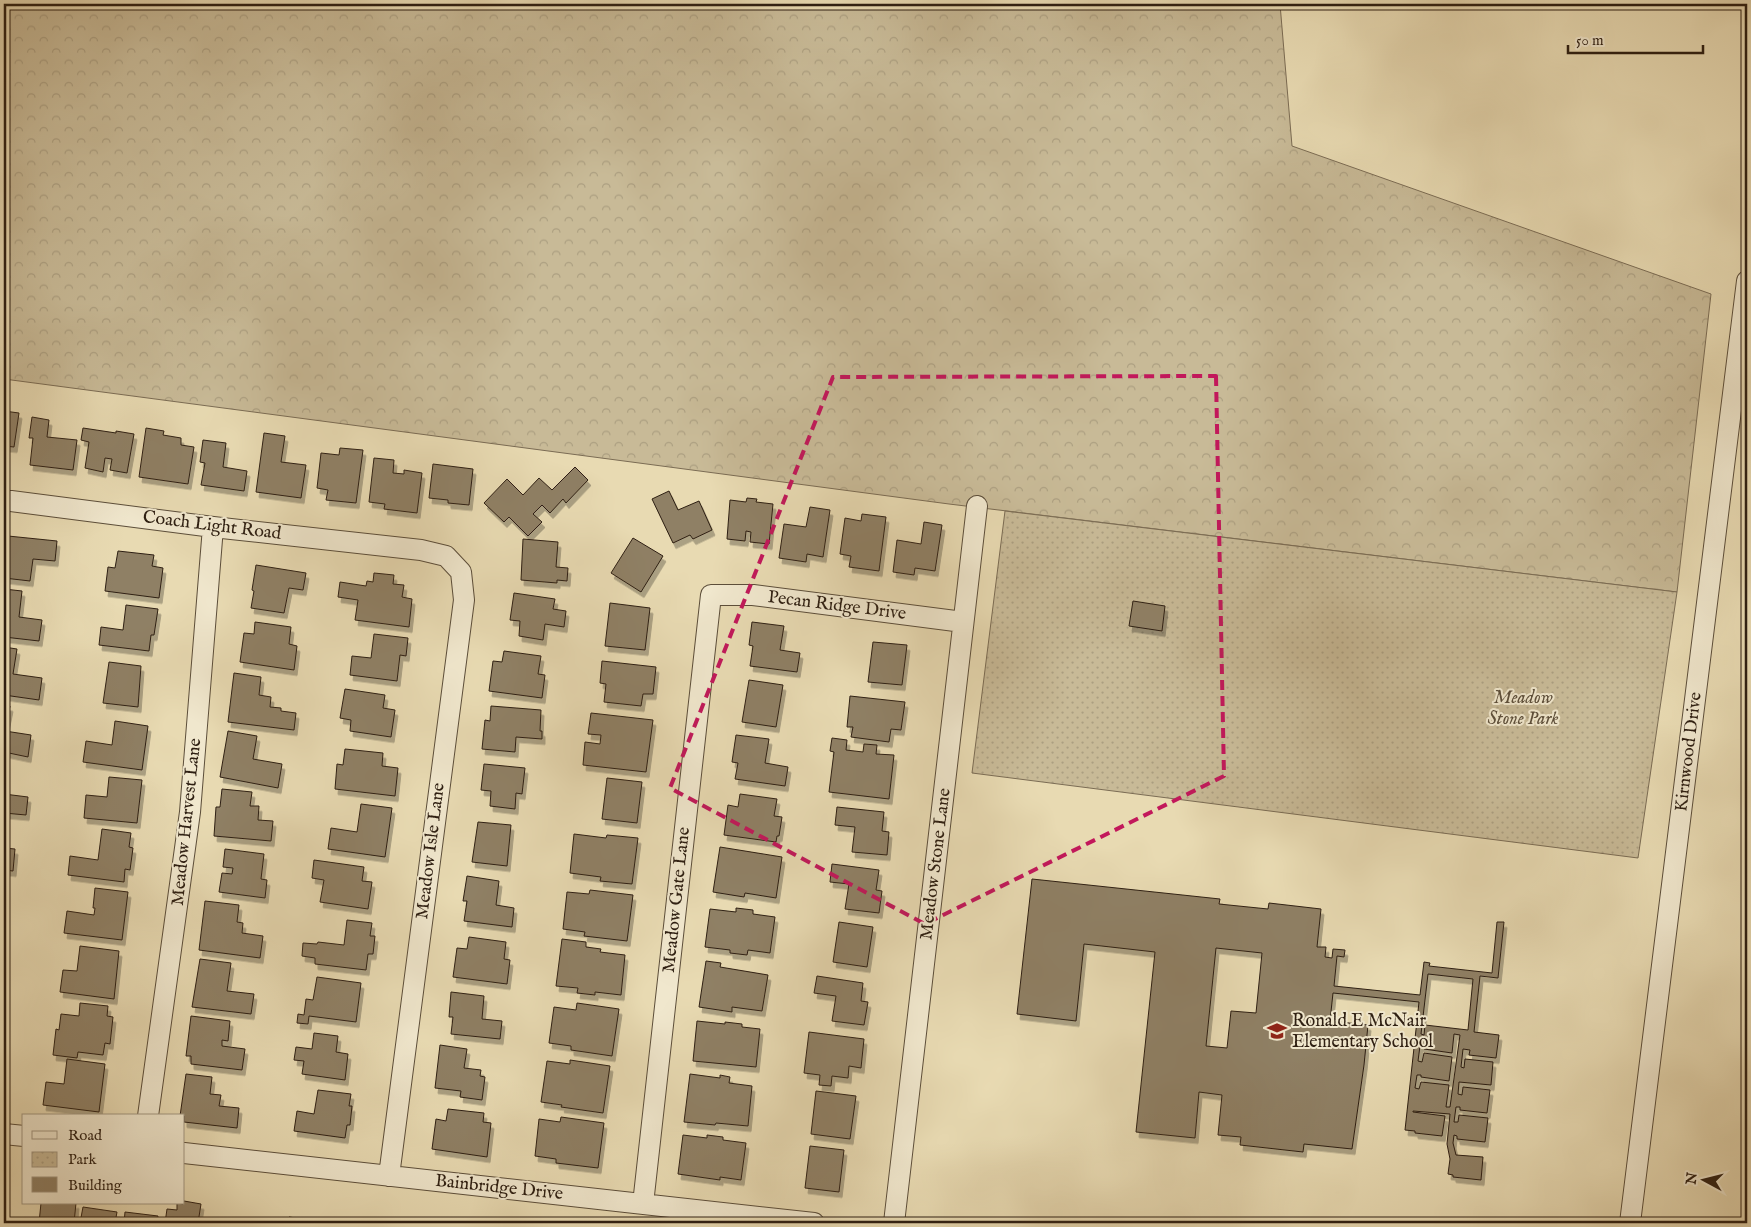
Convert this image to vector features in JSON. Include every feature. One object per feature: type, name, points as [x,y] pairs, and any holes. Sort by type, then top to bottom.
[{"type":"street","name":"Kirnwood Drive","points":[[1630,1223],[1747,281]]},
{"type":"street","name":"Coach Light Road","points":[[4,501],[421,550]]},
{"type":"street","name":"Meadow Stone Lane","points":[[894,1223],[977,506]]},
{"type":"street","name":"Meadow Harvest Lane","points":[[148,1114],[190,812],[213,527]]},
{"type":"street","name":"Meadow Isle Lane","points":[[389,1176],[464,600],[461,572],[446,556],[421,550]]},
{"type":"street","name":"Pecan Ridge Drive","points":[[711,595],[752,595],[964,622]]},
{"type":"street","name":"Meadow Gate Lane","points":[[643,1204],[711,595]]},
{"type":"street","points":[[4,1134],[22,1136]]},
{"type":"street","name":"Bainbridge Drive","points":[[185,1154],[814,1223]]},
{"type":"highlighted area","points":[[1216,376],[1224,776],[925,924],[670,788],[833,377]]},
{"type":"green space","points":[[4,4],[1280,4],[1292,146],[1711,294],[1677,592],[949,504],[4,379]]},
{"type":"green space","name":"Meadow Stone Park","points":[[1005,511],[1677,592],[1638,858],[972,773]]},
{"type":"building","points":[[4,411],[19,413],[14,447],[4,446]]},
{"type":"building","points":[[32,417],[49,420],[47,437],[77,440],[73,470],[30,465],[33,438],[29,438]]},
{"type":"building","points":[[83,428],[134,434],[127,473],[110,470],[112,459],[105,458],[103,472],[85,468],[89,442],[81,440]]},
{"type":"building","points":[[146,428],[164,431],[163,435],[181,438],[181,445],[194,447],[188,484],[139,477]]},
{"type":"building","points":[[264,433],[285,436],[281,462],[306,465],[301,498],[256,492]]},
{"type":"building","points":[[203,440],[226,443],[223,467],[247,471],[244,491],[201,485],[205,463],[200,462]]},
{"type":"building","points":[[340,448],[363,450],[356,503],[326,500],[328,490],[317,488],[321,453],[339,455]]},
{"type":"building","points":[[374,458],[394,460],[393,473],[404,474],[404,470],[422,473],[417,513],[384,509],[385,504],[369,502]]},
{"type":"building","points":[[433,464],[473,469],[469,505],[448,503],[448,500],[429,498]]},
{"type":"building","points":[[575,467],[588,480],[566,503],[563,499],[550,513],[542,505],[533,514],[542,522],[528,536],[509,517],[504,522],[484,503],[507,479],[523,495],[539,478],[552,490]]},
{"type":"building","points":[[669,491],[678,510],[699,501],[712,530],[693,539],[690,535],[673,543],[652,499]]},
{"type":"building","points":[[747,498],[757,499],[756,502],[773,504],[769,544],[750,542],[751,532],[746,531],[745,541],[727,539],[730,500],[746,502]]},
{"type":"building","points":[[810,507],[830,510],[823,557],[807,554],[806,562],[779,558],[784,524],[806,527]]},
{"type":"building","points":[[862,514],[886,517],[879,571],[849,567],[851,556],[840,554],[845,518],[861,521]]},
{"type":"building","points":[[924,522],[942,525],[935,571],[915,568],[914,575],[893,572],[897,540],[921,544]]},
{"type":"building","points":[[8,536],[57,541],[55,561],[33,559],[30,581],[4,578],[4,552],[6,552]]},
{"type":"building","points":[[633,538],[663,556],[641,592],[611,573]]},
{"type":"building","points":[[523,539],[558,542],[556,567],[568,568],[567,581],[557,580],[557,583],[521,580]]},
{"type":"building","points":[[118,551],[154,555],[152,566],[163,568],[159,598],[105,591],[108,567],[115,568]]},
{"type":"building","points":[[256,565],[306,573],[303,590],[289,588],[284,613],[251,608]]},
{"type":"building","points":[[374,573],[394,575],[393,584],[404,585],[402,597],[412,599],[409,627],[355,620],[358,600],[338,597],[340,582],[366,586],[367,581],[373,582]]},
{"type":"building","points":[[4,589],[22,591],[19,617],[42,620],[39,641],[4,637]]},
{"type":"building","points":[[514,593],[555,599],[553,609],[566,611],[564,627],[545,624],[543,640],[519,636],[520,621],[510,620]]},
{"type":"building","points":[[1133,601],[1165,606],[1162,631],[1129,626]]},
{"type":"building","points":[[610,603],[650,608],[645,650],[605,646]]},
{"type":"building","points":[[126,605],[158,609],[154,635],[151,635],[149,651],[99,645],[101,627],[123,630]]},
{"type":"building","points":[[255,622],[291,627],[289,644],[297,646],[294,670],[240,662],[244,633],[254,634]]},
{"type":"building","points":[[752,622],[784,626],[780,650],[800,653],[797,672],[750,666],[753,646],[749,645]]},
{"type":"building","points":[[374,634],[408,638],[406,656],[400,655],[397,681],[350,675],[352,656],[371,658]]},
{"type":"building","points":[[873,642],[907,645],[902,685],[868,682]]},
{"type":"building","points":[[4,647],[17,649],[13,674],[42,678],[39,700],[4,695]]},
{"type":"building","points":[[504,651],[541,656],[538,674],[545,675],[542,698],[489,691],[493,661],[502,662]]},
{"type":"building","points":[[602,661],[656,667],[653,694],[643,694],[641,706],[604,702],[606,684],[600,683]]},
{"type":"building","points":[[109,662],[141,666],[138,707],[103,703]]},
{"type":"building","points":[[234,673],[261,677],[259,695],[271,697],[270,707],[296,713],[294,730],[228,722]]},
{"type":"building","points":[[749,680],[783,685],[776,727],[742,722]]},
{"type":"building","points":[[345,689],[385,695],[383,708],[395,710],[391,737],[350,731],[351,720],[340,718]]},
{"type":"building","points":[[850,696],[905,702],[901,730],[891,729],[889,742],[851,737],[853,727],[847,727]]},
{"type":"building","points":[[4,705],[10,706],[5,731],[31,735],[28,757],[4,752]]},
{"type":"building","points":[[491,706],[541,710],[540,731],[542,731],[542,739],[516,737],[515,752],[482,749],[485,720],[490,721]]},
{"type":"building","points":[[591,713],[653,720],[646,772],[583,765],[585,742],[600,744],[601,735],[588,734]]},
{"type":"building","points":[[115,721],[148,726],[142,770],[83,762],[86,741],[112,745]]},
{"type":"building","points":[[228,731],[257,736],[253,759],[282,764],[278,788],[220,777]]},
{"type":"building","points":[[736,735],[769,739],[765,763],[788,767],[785,786],[735,779],[738,763],[732,762]]},
{"type":"building","points":[[832,738],[847,740],[846,750],[863,752],[864,744],[877,745],[876,754],[894,755],[889,799],[829,792],[834,752],[830,751]]},
{"type":"building","points":[[345,749],[383,753],[382,766],[398,768],[395,796],[335,789],[337,764],[343,765]]},
{"type":"building","points":[[484,764],[525,768],[522,794],[516,793],[515,809],[490,806],[491,791],[481,790]]},
{"type":"building","points":[[109,777],[142,780],[137,823],[84,818],[86,795],[107,797]]},
{"type":"building","points":[[607,778],[642,782],[637,823],[602,819]]},
{"type":"building","points":[[222,789],[252,792],[250,806],[259,806],[258,820],[273,821],[271,841],[214,836],[216,807],[220,807]]},
{"type":"building","points":[[4,794],[28,797],[26,815],[4,813]]},
{"type":"building","points":[[740,794],[777,799],[774,816],[782,817],[779,836],[777,836],[776,842],[724,835],[728,805],[738,807]]},
{"type":"building","points":[[361,804],[392,808],[385,857],[328,849],[331,828],[357,832]]},
{"type":"building","points":[[837,807],[884,812],[882,831],[889,832],[887,855],[852,852],[855,827],[835,825]]},
{"type":"building","points":[[478,822],[511,825],[507,866],[472,862]]},
{"type":"building","points":[[102,829],[131,833],[129,847],[133,848],[130,870],[125,869],[124,882],[68,875],[70,856],[98,860]]},
{"type":"building","points":[[574,834],[606,838],[607,835],[638,838],[632,884],[600,881],[601,877],[570,873]]},
{"type":"building","points":[[720,847],[782,857],[776,898],[745,893],[744,897],[713,892]]},
{"type":"building","points":[[4,848],[15,849],[13,871],[4,870]]},
{"type":"building","points":[[225,849],[264,854],[261,879],[267,880],[265,898],[219,892],[222,873],[232,874],[233,868],[223,867]]},
{"type":"building","points":[[314,860],[364,867],[362,881],[372,882],[368,909],[320,902],[324,880],[312,878]]},
{"type":"building","points":[[832,864],[879,870],[876,890],[882,891],[879,913],[845,909],[849,884],[830,882]]},
{"type":"building","points":[[467,876],[499,881],[496,905],[514,908],[512,927],[464,921],[467,901],[463,901]]},
{"type":"building","points":[[1032,879],[1220,899],[1219,904],[1268,909],[1269,903],[1321,909],[1317,947],[1326,947],[1325,957],[1332,958],[1333,949],[1345,950],[1344,957],[1337,956],[1334,986],[1420,995],[1424,962],[1430,963],[1429,966],[1492,973],[1497,922],[1504,922],[1498,978],[1480,976],[1474,1032],[1499,1035],[1496,1058],[1469,1055],[1470,1050],[1463,1049],[1461,1067],[1464,1068],[1465,1059],[1493,1062],[1491,1085],[1459,1082],[1458,1094],[1462,1095],[1463,1087],[1490,1090],[1487,1113],[1460,1110],[1460,1107],[1456,1107],[1454,1122],[1458,1122],[1459,1115],[1488,1118],[1485,1142],[1457,1139],[1457,1136],[1454,1135],[1453,1143],[1456,1155],[1483,1157],[1481,1180],[1453,1177],[1453,1175],[1448,1174],[1450,1159],[1447,1144],[1450,1114],[1413,1111],[1445,1116],[1442,1136],[1405,1130],[1419,1002],[1333,993],[1330,1021],[1368,1025],[1352,1149],[1304,1144],[1303,1152],[1240,1145],[1241,1137],[1218,1135],[1222,1095],[1199,1092],[1195,1138],[1136,1132],[1155,952],[1084,944],[1076,1021],[1017,1014]],"holes":[[[1216,948],[1262,953],[1256,1013],[1231,1011],[1227,1048],[1206,1046]],[[1428,974],[1473,979],[1468,1030],[1425,1025],[1424,1035],[1421,1034]],[[1454,1034],[1460,1035],[1450,1107],[1446,1107],[1449,1085],[1421,1082],[1419,1089],[1415,1088],[1417,1075],[1449,1081],[1452,1057],[1424,1053],[1422,1062],[1418,1061],[1420,1046],[1424,1047],[1424,1049],[1452,1053]]]},
{"type":"building","points":[[95,888],[128,892],[122,940],[64,933],[67,911],[94,915]]},
{"type":"building","points":[[590,890],[633,895],[627,941],[584,936],[585,932],[563,929],[567,892],[589,894]]},
{"type":"building","points":[[205,901],[239,905],[237,922],[243,923],[242,933],[263,936],[260,958],[199,950]]},
{"type":"building","points":[[736,908],[753,910],[753,914],[775,917],[770,953],[748,950],[747,955],[730,953],[730,950],[705,947],[710,909],[736,912]]},
{"type":"building","points":[[347,920],[372,923],[370,936],[375,936],[373,954],[368,954],[366,970],[315,964],[315,958],[302,956],[303,943],[317,944],[318,942],[344,945]]},
{"type":"building","points":[[839,922],[873,927],[867,967],[833,962]]},
{"type":"building","points":[[469,937],[506,942],[504,959],[510,960],[507,984],[453,977],[457,948],[467,949]]},
{"type":"building","points":[[562,939],[586,942],[586,947],[601,949],[600,952],[625,955],[621,995],[595,992],[595,995],[577,993],[578,988],[556,986]]},
{"type":"building","points":[[80,946],[119,951],[114,999],[60,992],[63,970],[77,971]]},
{"type":"building","points":[[200,959],[231,963],[227,991],[254,994],[251,1014],[192,1007]]},
{"type":"building","points":[[706,961],[721,963],[720,967],[768,975],[762,1011],[732,1007],[732,1012],[699,1007]]},
{"type":"building","points":[[817,976],[863,983],[861,1001],[868,1002],[864,1025],[832,1021],[836,996],[814,993]]},
{"type":"building","points":[[317,977],[361,983],[356,1022],[309,1016],[308,1024],[297,1023],[298,1014],[304,1015],[306,999],[313,1000]]},
{"type":"building","points":[[451,992],[484,996],[482,1019],[502,1021],[500,1039],[451,1034],[453,1017],[449,1017]]},
{"type":"building","points":[[80,1003],[108,1006],[107,1016],[113,1017],[110,1044],[105,1043],[103,1055],[78,1052],[77,1058],[53,1055],[56,1029],[59,1030],[61,1014],[79,1016]]},
{"type":"building","points":[[577,1003],[619,1009],[612,1056],[571,1050],[571,1046],[549,1043],[554,1007],[576,1010]]},
{"type":"building","points":[[191,1016],[230,1021],[228,1041],[222,1040],[222,1046],[245,1049],[242,1070],[191,1064],[191,1056],[186,1056]]},
{"type":"building","points":[[697,1021],[742,1024],[742,1027],[760,1029],[756,1067],[693,1061]]},
{"type":"building","points":[[809,1032],[864,1039],[861,1068],[849,1066],[848,1078],[832,1076],[831,1086],[819,1085],[820,1075],[804,1073]]},
{"type":"building","points":[[314,1033],[338,1036],[336,1052],[348,1054],[345,1080],[302,1074],[304,1061],[294,1060],[296,1047],[312,1049]]},
{"type":"building","points":[[440,1045],[467,1049],[464,1068],[481,1070],[480,1076],[485,1077],[482,1100],[460,1097],[461,1091],[435,1088]]},
{"type":"building","points":[[67,1059],[105,1064],[99,1112],[43,1105],[46,1082],[64,1084]]},
{"type":"building","points":[[570,1060],[610,1066],[603,1113],[541,1102],[547,1061],[570,1064]]},
{"type":"building","points":[[186,1074],[212,1077],[210,1094],[221,1095],[219,1106],[239,1108],[237,1128],[185,1122],[185,1114],[180,1114]]},
{"type":"building","points":[[690,1074],[720,1078],[720,1075],[730,1077],[729,1083],[752,1086],[748,1126],[684,1122]]},
{"type":"building","points":[[318,1090],[351,1094],[349,1106],[352,1106],[350,1125],[347,1125],[345,1138],[294,1131],[297,1111],[314,1114]]},
{"type":"building","points":[[816,1091],[856,1096],[850,1139],[811,1134]]},
{"type":"building","points":[[448,1109],[484,1113],[483,1122],[491,1123],[487,1157],[432,1149],[436,1119],[446,1121]]},
{"type":"building","points":[[561,1117],[604,1123],[598,1168],[556,1163],[556,1159],[535,1156],[539,1119],[560,1122]]},
{"type":"building","points":[[683,1135],[707,1138],[707,1135],[723,1137],[723,1140],[746,1143],[741,1180],[720,1177],[720,1180],[678,1174]]},
{"type":"building","points":[[810,1146],[844,1150],[839,1192],[805,1188]]},
{"type":"building","points":[[185,1201],[201,1204],[198,1223],[165,1223],[167,1209],[177,1210],[177,1204],[185,1204]]},
{"type":"building","points":[[41,1204],[76,1204],[74,1223],[39,1223]]},
{"type":"building","points":[[83,1207],[117,1212],[115,1223],[80,1223]]},
{"type":"building","points":[[125,1212],[158,1216],[157,1223],[124,1223]]},
{"type":"building","points":[[289,1217],[304,1219],[303,1223],[288,1223]]},
{"type":"building","points":[[205,1220],[232,1223],[205,1223]]},
{"type":"place","name":"Ronald E McNair Elementary School","points":[[1277,1031]]}]
